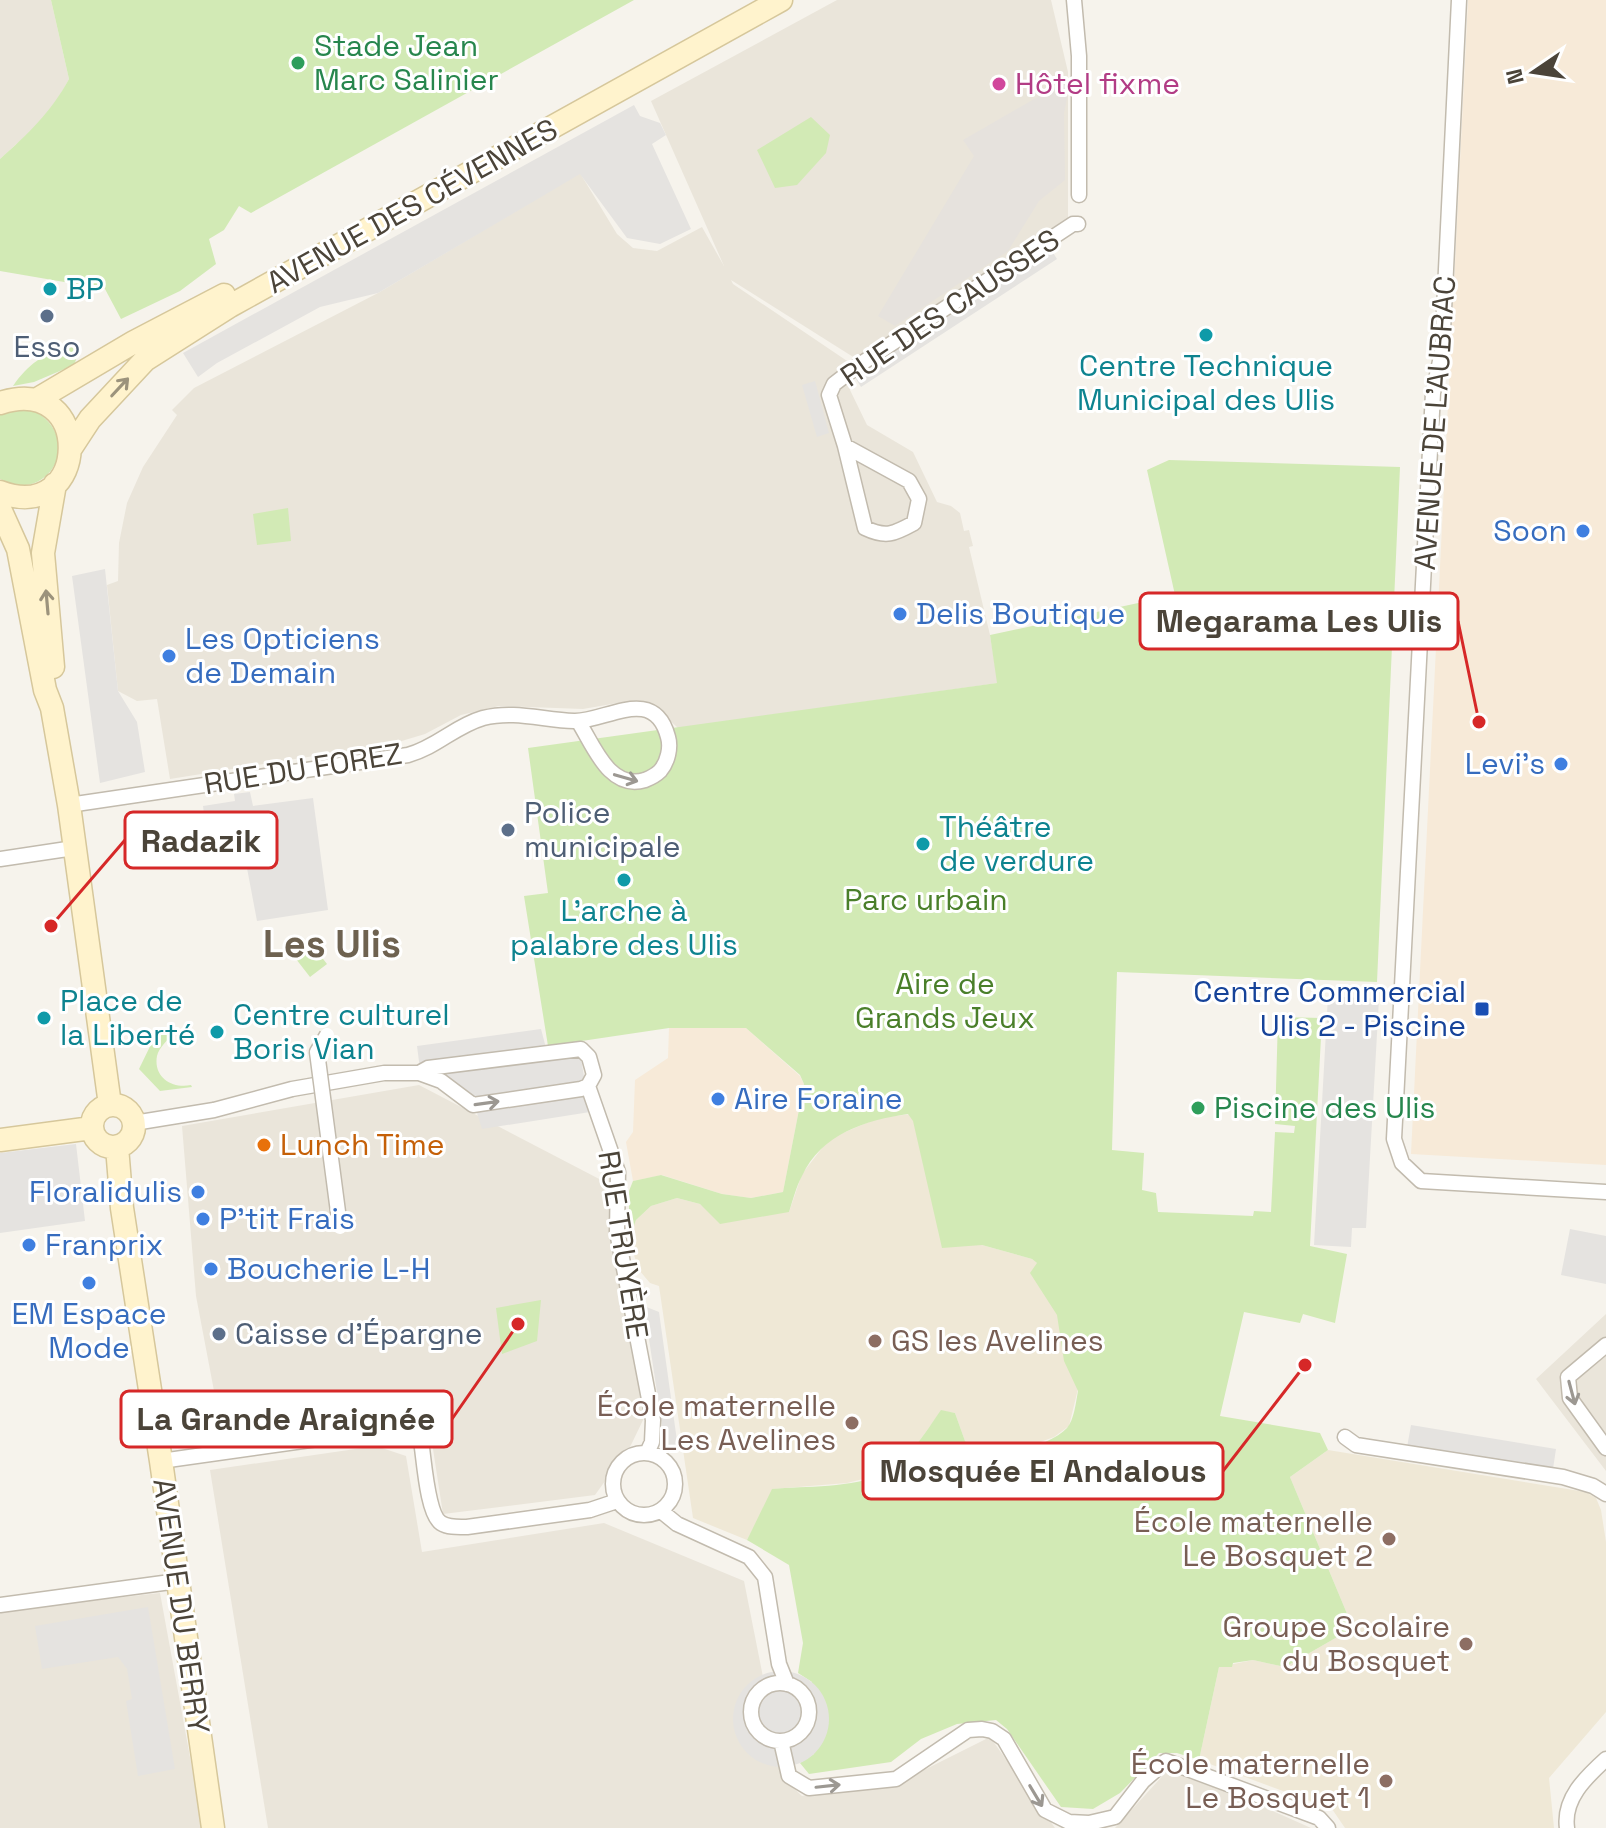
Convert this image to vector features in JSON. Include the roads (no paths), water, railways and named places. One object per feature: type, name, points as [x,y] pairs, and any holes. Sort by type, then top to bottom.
[{"type":"street","name":"AVENUE DES CÉVENNES","points":[[36,400],[134,342],[752,0]]},
{"type":"street","name":"AVENUE DES CÉVENNES","points":[[55,484],[67,467],[71,448],[90,419],[145,360],[230,306],[781,0]]},
{"type":"street","name":"RUE DES CAUSSES","points":[[1074,0],[1079,56],[1079,195]]},
{"type":"street","name":"AVENUE DE L'AUBRAC","points":[[1459,0],[1442,352],[1433,393],[1394,1139],[1402,1163],[1421,1181],[1606,1192]]},
{"type":"street","name":"RUE DES CAUSSES","points":[[845,446],[909,481],[919,499],[914,523],[896,533],[879,535],[865,528],[829,395],[834,384],[1073,224],[1078,224]]},
{"type":"street","points":[[0,403],[24,398],[50,407],[61,418],[71,448]]},
{"type":"street","points":[[0,492],[30,497],[55,484]]},
{"type":"street","points":[[52,708],[55,687],[43,553],[55,484]]},
{"type":"street","points":[[0,509],[18,549],[45,690],[52,708],[69,805],[110,1105]]},
{"type":"street","name":"RUE DU FOREZ","points":[[69,805],[408,755],[428,749],[461,726],[485,718],[514,714],[578,721],[622,709],[639,708],[651,713],[667,731],[670,743],[661,770],[641,781],[621,779],[610,772],[578,721]]},
{"type":"street","points":[[0,859],[74,848]]},
{"type":"street","points":[[327,1035],[317,1052],[340,1227]]},
{"type":"street","name":"RUE TRUYÈRE","points":[[419,1073],[428,1068],[581,1049],[589,1057],[594,1075],[588,1086],[618,1172],[619,1249],[632,1302],[653,1420],[652,1442],[647,1453]]},
{"type":"street","points":[[134,1123],[214,1110],[292,1089],[369,1076],[419,1073],[441,1081],[473,1105],[588,1086]]},
{"type":"street","points":[[110,1105],[125,1109],[134,1123],[132,1136],[117,1147],[98,1141],[92,1128],[97,1112],[110,1105]]},
{"type":"street","points":[[0,1140],[92,1128]]},
{"type":"street","name":"AVENUE DU BERRY","points":[[117,1147],[122,1208],[213,1828]]},
{"type":"street","points":[[1606,1345],[1568,1377],[1570,1398],[1606,1448]]},
{"type":"street","points":[[161,1461],[403,1427],[421,1441],[434,1515],[441,1523],[452,1527],[590,1510],[617,1501]]},
{"type":"street","points":[[1345,1437],[1356,1445],[1563,1477],[1593,1486],[1606,1494]]},
{"type":"street","points":[[647,1453],[663,1459],[673,1473],[673,1494],[661,1511],[651,1515],[632,1513],[617,1501],[613,1482],[620,1464],[628,1457],[647,1453]]},
{"type":"street","points":[[661,1511],[677,1524],[749,1557],[765,1577],[779,1664],[787,1684],[807,1701],[808,1719],[798,1735],[781,1741],[763,1736],[756,1729],[751,1709],[759,1692],[767,1686],[787,1684]]},
{"type":"street","points":[[0,1605],[178,1581]]},
{"type":"street","points":[[781,1741],[789,1776],[809,1788],[896,1779],[968,1730],[982,1729],[1004,1739],[1045,1810],[1069,1822],[1089,1823],[1115,1817],[1143,1781],[1166,1761],[1319,1818],[1328,1828]]},
{"type":"street","points":[[1567,1828],[1565,1814],[1571,1799],[1606,1759]]},
{"type":"place","name":"Stade Jean Marc Salinier","points":[[298,63]]},
{"type":"place","name":"Hôtel fixme","points":[[999,84]]},
{"type":"place","name":"BP","points":[[50,289]]},
{"type":"place","name":"Esso","points":[[47,316]]},
{"type":"place","name":"Centre Technique Municipal des Ulis","points":[[1206,335]]},
{"type":"place","name":"Soon","points":[[1583,531]]},
{"type":"place","name":"Delis Boutique","points":[[900,614]]},
{"type":"place","name":"Les Opticiens de Demain","points":[[169,656]]},
{"type":"place","name":"Megarama Les Ulis","points":[[1479,722]]},
{"type":"place","name":"Levi's","points":[[1561,764]]},
{"type":"place","name":"Police municipale","points":[[508,830]]},
{"type":"place","name":"Théâtre de verdure","points":[[923,844]]},
{"type":"place","name":"L'arche à palabre des Ulis","points":[[624,880]]},
{"type":"place","name":"Radazik","points":[[51,926]]},
{"type":"place","name":"Centre Commercial Ulis 2 - Piscine","points":[[1482,1009]]},
{"type":"place","name":"Place de la Liberté","points":[[44,1018]]},
{"type":"place","name":"Centre culturel Boris Vian","points":[[217,1032]]},
{"type":"place","name":"Aire Foraine","points":[[718,1099]]},
{"type":"place","name":"Piscine des Ulis","points":[[1198,1108]]},
{"type":"place","name":"Lunch Time","points":[[264,1145]]},
{"type":"place","name":"Floralidulis","points":[[198,1192]]},
{"type":"place","name":"P'tit Frais","points":[[203,1219]]},
{"type":"place","name":"Franprix","points":[[29,1245]]},
{"type":"place","name":"Boucherie L-H","points":[[211,1269]]},
{"type":"place","name":"EM Espace Mode","points":[[89,1283]]},
{"type":"place","name":"La Grande Araignée","points":[[518,1324]]},
{"type":"place","name":"Caisse d'Épargne","points":[[219,1334]]},
{"type":"place","name":"GS les Avelines","points":[[875,1341]]},
{"type":"place","name":"Mosquée El Andalous","points":[[1305,1365]]},
{"type":"place","name":"École maternelle Les Avelines","points":[[852,1423]]},
{"type":"place","name":"École maternelle Le Bosquet 2","points":[[1389,1539]]},
{"type":"place","name":"Groupe Scolaire du Bosquet","points":[[1466,1644]]},
{"type":"place","name":"École maternelle Le Bosquet 1","points":[[1386,1781]]},
{"type":"district","name":"Les Ulis","points":[[332,944]]},
{"type":"park label","name":"Parc urbain","points":[[926,900]]},
{"type":"park label","name":"Aire de Grands Jeux","points":[[945,1001]]}]
